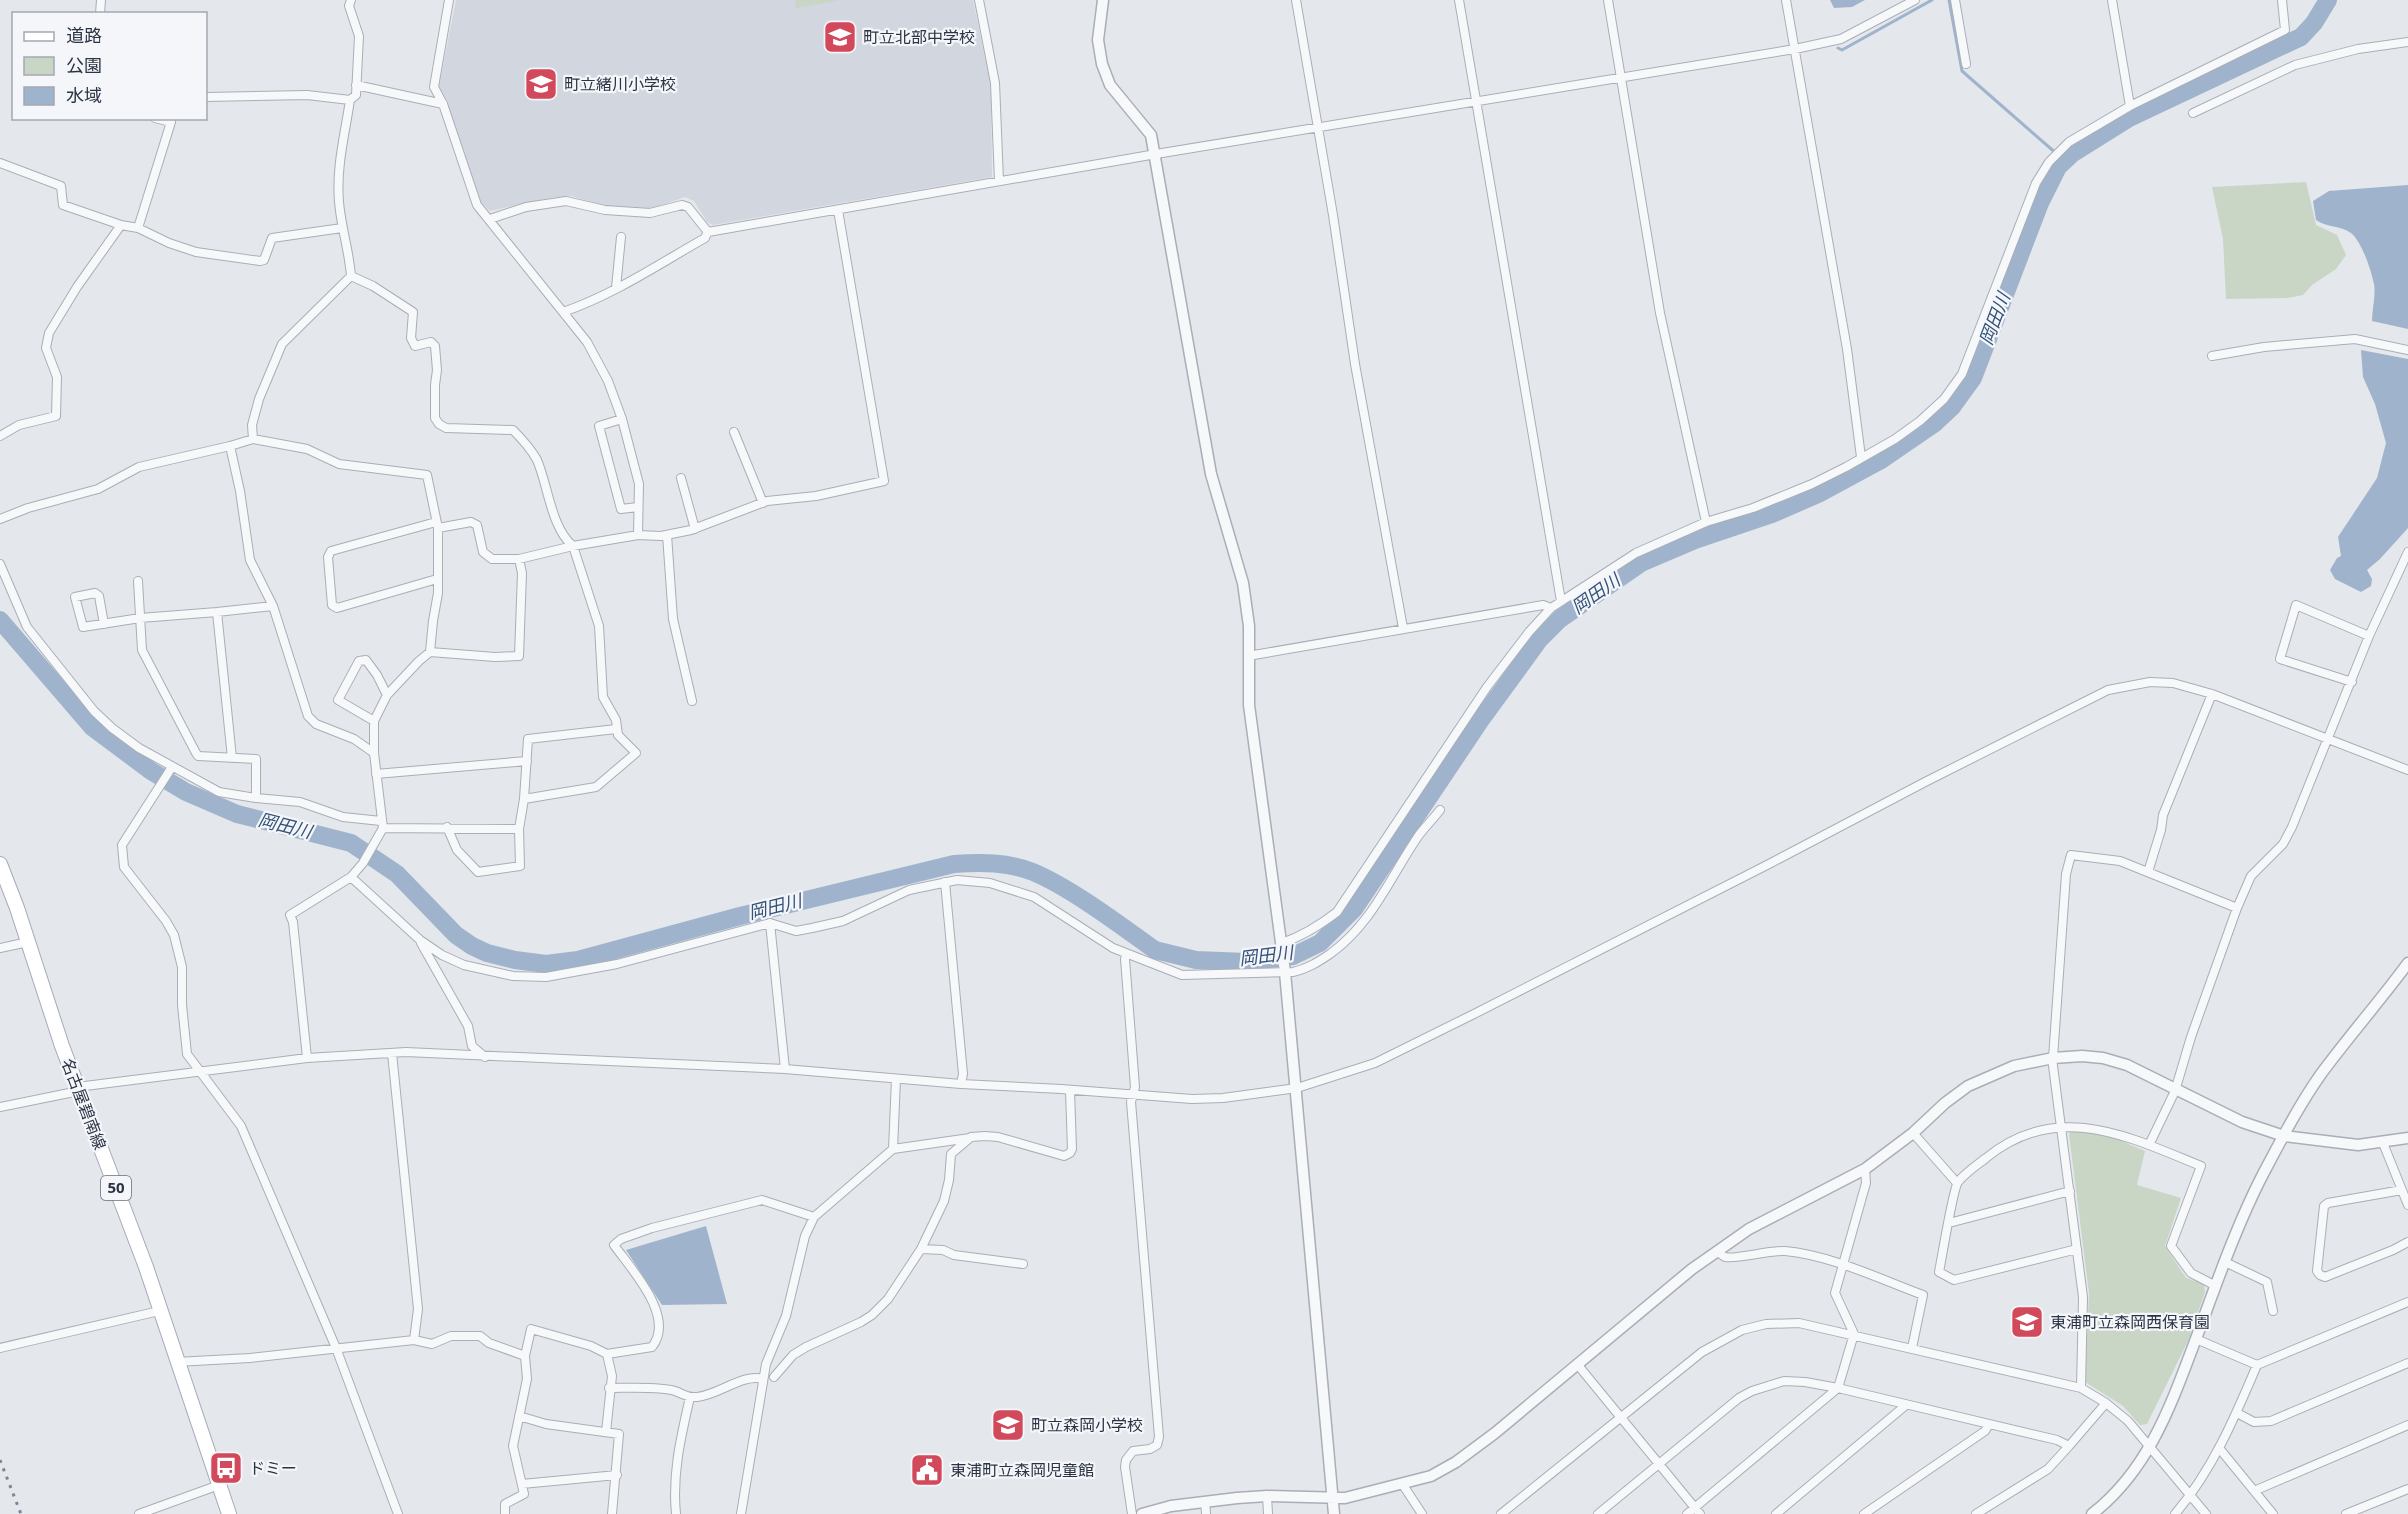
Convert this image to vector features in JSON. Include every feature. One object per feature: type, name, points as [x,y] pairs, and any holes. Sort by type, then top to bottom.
[{"type":"main road","name":"名古屋碧南線","points":[[0,864],[78,1089],[146,1267],[176,1362],[229,1514]]},
{"type":"street","points":[[351,0],[350,6],[359,36],[356,95],[350,100],[338,170],[342,228],[349,254],[351,276]]},
{"type":"street","points":[[449,0],[434,87],[443,104],[477,205],[587,342],[608,381],[622,419],[639,484],[638,535]]},
{"type":"street","points":[[979,0],[995,83],[999,181]]},
{"type":"street","points":[[1103,0],[1098,40],[1102,64],[1110,85],[1151,135],[1211,474],[1243,583],[1249,626],[1249,705],[1282,943],[1334,1514]]},
{"type":"street","points":[[1296,0],[1355,364],[1403,628]]},
{"type":"street","points":[[1459,0],[1561,601]]},
{"type":"street","points":[[1608,0],[1660,313],[1706,522]]},
{"type":"street","points":[[1786,0],[1847,349],[1861,457]]},
{"type":"street","points":[[490,219],[526,207],[566,201],[605,210],[650,213],[682,206],[688,207],[708,232],[1156,154],[1795,49],[1841,39],[1915,0]]},
{"type":"street","points":[[1955,0],[1966,64]]},
{"type":"street","points":[[2112,0],[2130,106]]},
{"type":"street","points":[[1282,943],[1318,926],[1337,912],[1487,687],[1529,632],[1551,608],[1636,553],[1706,522],[1753,508],[1812,484],[1895,439],[1920,421],[1944,399],[1962,374],[2036,183],[2049,162],[2069,142],[2130,106],[2285,30],[2282,0]]},
{"type":"street","points":[[2193,113],[2295,65],[2358,49],[2408,42]]},
{"type":"street","points":[[356,85],[443,104]]},
{"type":"street","points":[[207,97],[307,95],[350,100]]},
{"type":"street","points":[[138,228],[171,122],[163,120]]},
{"type":"street","points":[[0,163],[61,186],[63,206],[121,225],[138,228],[169,243],[196,252],[260,261],[264,260],[272,238],[342,228]]},
{"type":"street","points":[[437,579],[337,608],[333,605],[328,557],[331,551],[437,525],[471,522],[477,525],[483,552],[492,559],[519,559],[573,546],[638,535],[667,535],[695,529],[763,502],[816,496],[884,481],[838,210]]},
{"type":"street","points":[[0,436],[19,424],[56,416],[57,377],[46,348],[50,333],[77,287],[121,225]]},
{"type":"street","points":[[563,312],[616,288],[705,238],[707,233]]},
{"type":"street","points":[[616,288],[621,237]]},
{"type":"street","points":[[253,439],[252,424],[259,399],[282,344],[351,276]]},
{"type":"street","points":[[351,276],[373,285],[413,312],[411,338],[415,346],[431,342],[435,346],[437,370],[435,418],[439,424],[446,428],[513,430],[523,441],[537,460],[551,505],[567,541],[573,546],[599,626],[603,697],[616,720],[618,735],[636,753],[596,787],[524,799]]},
{"type":"street","points":[[2212,356],[2264,347],[2355,339],[2408,350]]},
{"type":"street","points":[[622,419],[599,426],[621,509],[639,507]]},
{"type":"street","points":[[734,432],[763,502]]},
{"type":"street","points":[[0,519],[28,508],[98,489],[140,467],[230,447],[253,439],[307,449],[339,464],[427,475],[437,525],[438,593],[432,621],[430,652]]},
{"type":"street","points":[[230,447],[240,491],[250,560],[273,606],[308,716],[316,724],[354,739],[374,753]]},
{"type":"street","points":[[681,478],[695,529]]},
{"type":"street","points":[[667,535],[673,619],[692,701]]},
{"type":"street","points":[[2149,1145],[2175,1091],[2191,1037],[2237,908],[2251,876],[2283,844],[2352,682],[2369,636],[2408,552]]},
{"type":"street","points":[[307,1058],[294,922],[290,915],[351,877],[363,862],[377,837],[382,824],[374,753],[374,721],[387,695],[430,652],[519,657],[522,573],[519,559]]},
{"type":"street","points":[[0,564],[27,627],[94,711],[138,748],[219,792],[300,802],[343,817],[382,824],[519,829]]},
{"type":"street","points":[[138,581],[142,650],[198,756],[256,759],[255,798]]},
{"type":"street","points":[[104,624],[99,596],[95,593],[75,597],[83,627],[104,624],[140,618],[273,606]]},
{"type":"street","points":[[1248,656],[1543,605],[1551,608]]},
{"type":"street","points":[[2352,682],[2280,659],[2296,605],[2369,636]]},
{"type":"street","points":[[217,612],[232,758]]},
{"type":"street","points":[[374,721],[338,700],[359,661],[366,660],[387,695]]},
{"type":"street","points":[[0,1107],[78,1089],[199,1072],[345,1054],[392,1053],[785,1070],[962,1084],[1209,1098],[1297,1088],[1375,1063],[2108,690],[2130,684],[2170,682],[2212,694],[2408,770]]},
{"type":"street","points":[[2148,872],[2161,830],[2163,815],[2212,694]]},
{"type":"street","points":[[447,827],[456,850],[478,872],[519,866],[519,829],[524,799],[528,739],[616,729]]},
{"type":"street","points":[[376,774],[527,761]]},
{"type":"street","points":[[172,767],[122,845],[124,867],[166,921],[174,935],[182,967],[182,1005],[187,1054],[241,1126],[336,1348],[398,1514]]},
{"type":"street","points":[[351,877],[420,940],[464,965],[513,976],[546,977],[617,964],[770,923],[796,931],[812,928],[843,921],[909,890],[945,882],[972,881],[1018,890],[1046,903],[1099,941],[1182,975],[1285,972],[1303,970],[1319,962],[1354,933],[1385,893],[1419,835],[1440,810]]},
{"type":"street","points":[[2081,1388],[2083,1297],[2052,1058],[2066,874],[2071,855],[2120,861],[2237,908]]},
{"type":"street","points":[[945,882],[963,1074],[962,1084]]},
{"type":"street","points":[[770,923],[785,1070]]},
{"type":"street","points":[[420,940],[468,1026],[472,1046],[485,1057]]},
{"type":"street","points":[[0,948],[28,942]]},
{"type":"street","points":[[1127,954],[1125,959],[1135,1087],[1131,1102],[1159,1437],[1157,1445],[1150,1449],[1133,1451],[1126,1460],[1132,1514]]},
{"type":"street","points":[[2092,1514],[2127,1478],[2150,1445],[2171,1407],[2246,1210],[2284,1136],[2321,1074],[2408,963]]},
{"type":"street","points":[[392,1053],[418,1309],[414,1340]]},
{"type":"street","points":[[1142,1514],[1171,1506],[1204,1501],[1267,1496],[1333,1499],[1403,1485],[1431,1476],[1456,1462],[1496,1433],[1692,1269],[1717,1251],[1749,1229],[1865,1169],[1913,1133],[1945,1103],[1968,1086],[2014,1066],[2052,1058],[2082,1056],[2115,1061],[2242,1122],[2284,1136],[2358,1145],[2408,1138]]},
{"type":"street","points":[[893,1149],[896,1079]]},
{"type":"street","points":[[741,1514],[766,1364],[786,1316],[805,1236],[814,1217],[893,1149],[971,1137],[998,1137],[1067,1155],[1072,1149],[1071,1091]]},
{"type":"street","points":[[2077,1249],[1954,1280],[1939,1272],[1957,1183],[2006,1142],[2033,1131],[2062,1126],[2086,1126],[2108,1130],[2201,1166],[2171,1246],[2191,1273],[2216,1286]]},
{"type":"street","points":[[1913,1133],[1957,1183]]},
{"type":"street","points":[[774,1377],[794,1355],[806,1347],[872,1315],[893,1292],[921,1249],[946,1195],[951,1154],[971,1137]]},
{"type":"street","points":[[2383,1143],[2408,1205]]},
{"type":"street","points":[[1687,1514],[1698,1511],[1838,1388],[1854,1334],[1835,1293],[1866,1183],[1865,1169]]},
{"type":"street","points":[[2402,1190],[2328,1203],[2324,1206],[2317,1271],[2319,1275],[2325,1277],[2408,1242]]},
{"type":"street","points":[[1949,1223],[2070,1191]]},
{"type":"street","points":[[505,1514],[505,1504],[524,1494],[513,1446],[527,1379],[525,1356],[531,1329],[591,1346],[607,1354],[652,1347],[658,1338],[660,1327],[657,1310],[646,1290],[614,1245],[621,1239],[695,1216],[762,1200],[814,1217]]},
{"type":"street","points":[[921,1249],[1023,1264]]},
{"type":"street","points":[[1717,1251],[1725,1257],[1783,1251],[1843,1265],[1923,1295],[1912,1348]]},
{"type":"street","points":[[2225,1262],[2267,1282],[2273,1311]]},
{"type":"street","points":[[2175,1514],[2191,1496],[2219,1448],[2257,1365],[2408,1302]]},
{"type":"street","points":[[0,1348],[159,1311]]},
{"type":"street","points":[[1501,1514],[1702,1352],[1742,1330],[1766,1324],[1799,1323],[2081,1388],[2106,1403],[2128,1421],[2206,1514]]},
{"type":"street","points":[[176,1362],[250,1358],[414,1340],[432,1344],[452,1336],[480,1336],[489,1343],[525,1356]]},
{"type":"street","points":[[2196,1339],[2257,1365]]},
{"type":"street","points":[[606,1432],[612,1376],[607,1354]]},
{"type":"street","points":[[2237,1413],[2253,1422],[2271,1421],[2408,1363]]},
{"type":"street","points":[[1577,1364],[1698,1511]]},
{"type":"street","points":[[609,1388],[675,1391],[690,1398],[713,1395],[754,1376],[763,1378]]},
{"type":"street","points":[[1598,1514],[1726,1408],[1752,1391],[1784,1382],[1838,1388],[2057,1440],[2069,1446]]},
{"type":"street","points":[[676,1514],[674,1491],[677,1453],[690,1398]]},
{"type":"street","points":[[1976,1514],[2048,1469],[2106,1403]]},
{"type":"street","points":[[1776,1514],[1906,1405]]},
{"type":"street","points":[[519,1416],[546,1424],[619,1434],[612,1514]]},
{"type":"street","points":[[1864,1514],[1985,1431],[1989,1424]]},
{"type":"street","points":[[2254,1491],[2408,1425]]},
{"type":"street","points":[[2219,1448],[2273,1514]]},
{"type":"street","points":[[522,1484],[617,1475]]},
{"type":"street","points":[[139,1514],[219,1485]]},
{"type":"street","points":[[1403,1485],[1422,1514]]},
{"type":"street","points":[[2346,1514],[2408,1489]]},
{"type":"street","points":[[1267,1496],[1268,1514]]},
{"type":"street","points":[[1204,1501],[1206,1514]]},
{"type":"shaded area","points":[[456,0],[973,0],[991,87],[992,177],[713,225],[707,222],[694,201],[685,197],[650,209],[605,206],[571,196],[549,198],[490,211],[480,201],[450,115],[447,100],[439,86]]},
{"type":"green space","points":[[795,0],[840,0],[796,8]]},
{"type":"green space","points":[[2306,182],[2316,225],[2337,235],[2346,255],[2336,269],[2312,285],[2303,295],[2288,298],[2226,299],[2223,239],[2212,187]]},
{"type":"green space","points":[[2072,1130],[2110,1136],[2145,1151],[2137,1185],[2181,1198],[2165,1246],[2186,1278],[2204,1284],[2205,1292],[2189,1339],[2147,1424],[2140,1425],[2123,1406],[2085,1382],[2089,1293],[2069,1134]]},
{"type":"water","points":[[1830,0],[1865,0],[1852,7],[1834,8]]},
{"type":"water","points":[[2408,185],[2408,329],[2372,321],[2374,284],[2362,249],[2351,233],[2316,220],[2313,201],[2329,191]]},
{"type":"water","points":[[2361,350],[2408,359],[2408,528],[2367,570],[2372,579],[2371,586],[2361,592],[2335,579],[2330,570],[2337,558],[2341,556],[2338,537],[2377,478],[2386,443],[2375,404],[2363,377]]},
{"type":"water","points":[[706,1226],[727,1304],[662,1305],[626,1250]]},
{"type":"waterway","points":[[1838,48],[1842,50],[1932,0]]},
{"type":"waterway","points":[[1949,0],[1962,71],[2065,161]]},
{"type":"waterway","name":"岡田川","points":[[0,620],[92,727],[151,771],[186,792],[237,814],[351,843],[397,874],[456,935],[487,953],[546,964],[578,960],[740,916],[954,864],[984,863],[1014,866],[1048,879],[1095,908],[1155,950],[1196,960],[1247,962],[1293,956],[1320,943],[1354,909],[1480,721],[1539,640],[1560,619],[1641,563],[1695,540],[1772,514],[1818,494],[1881,460],[1935,423],[1952,407],[1973,378],[2040,203],[2058,167],[2073,153],[2129,118],[2301,37],[2314,23],[2328,0]]},
{"type":"railway","points":[[0,1460],[21,1514]]},
{"type":"place","name":"町立北部中学校","points":[[840,37]]},
{"type":"place","name":"町立緒川小学校","points":[[541,84]]},
{"type":"place","name":"東浦町立森岡西保育園","points":[[2027,1322]]},
{"type":"place","name":"町立森岡小学校","points":[[1008,1425]]},
{"type":"place","name":"ドミー","points":[[226,1468]]},
{"type":"place","name":"東浦町立森岡児童館","points":[[927,1470]]}]
